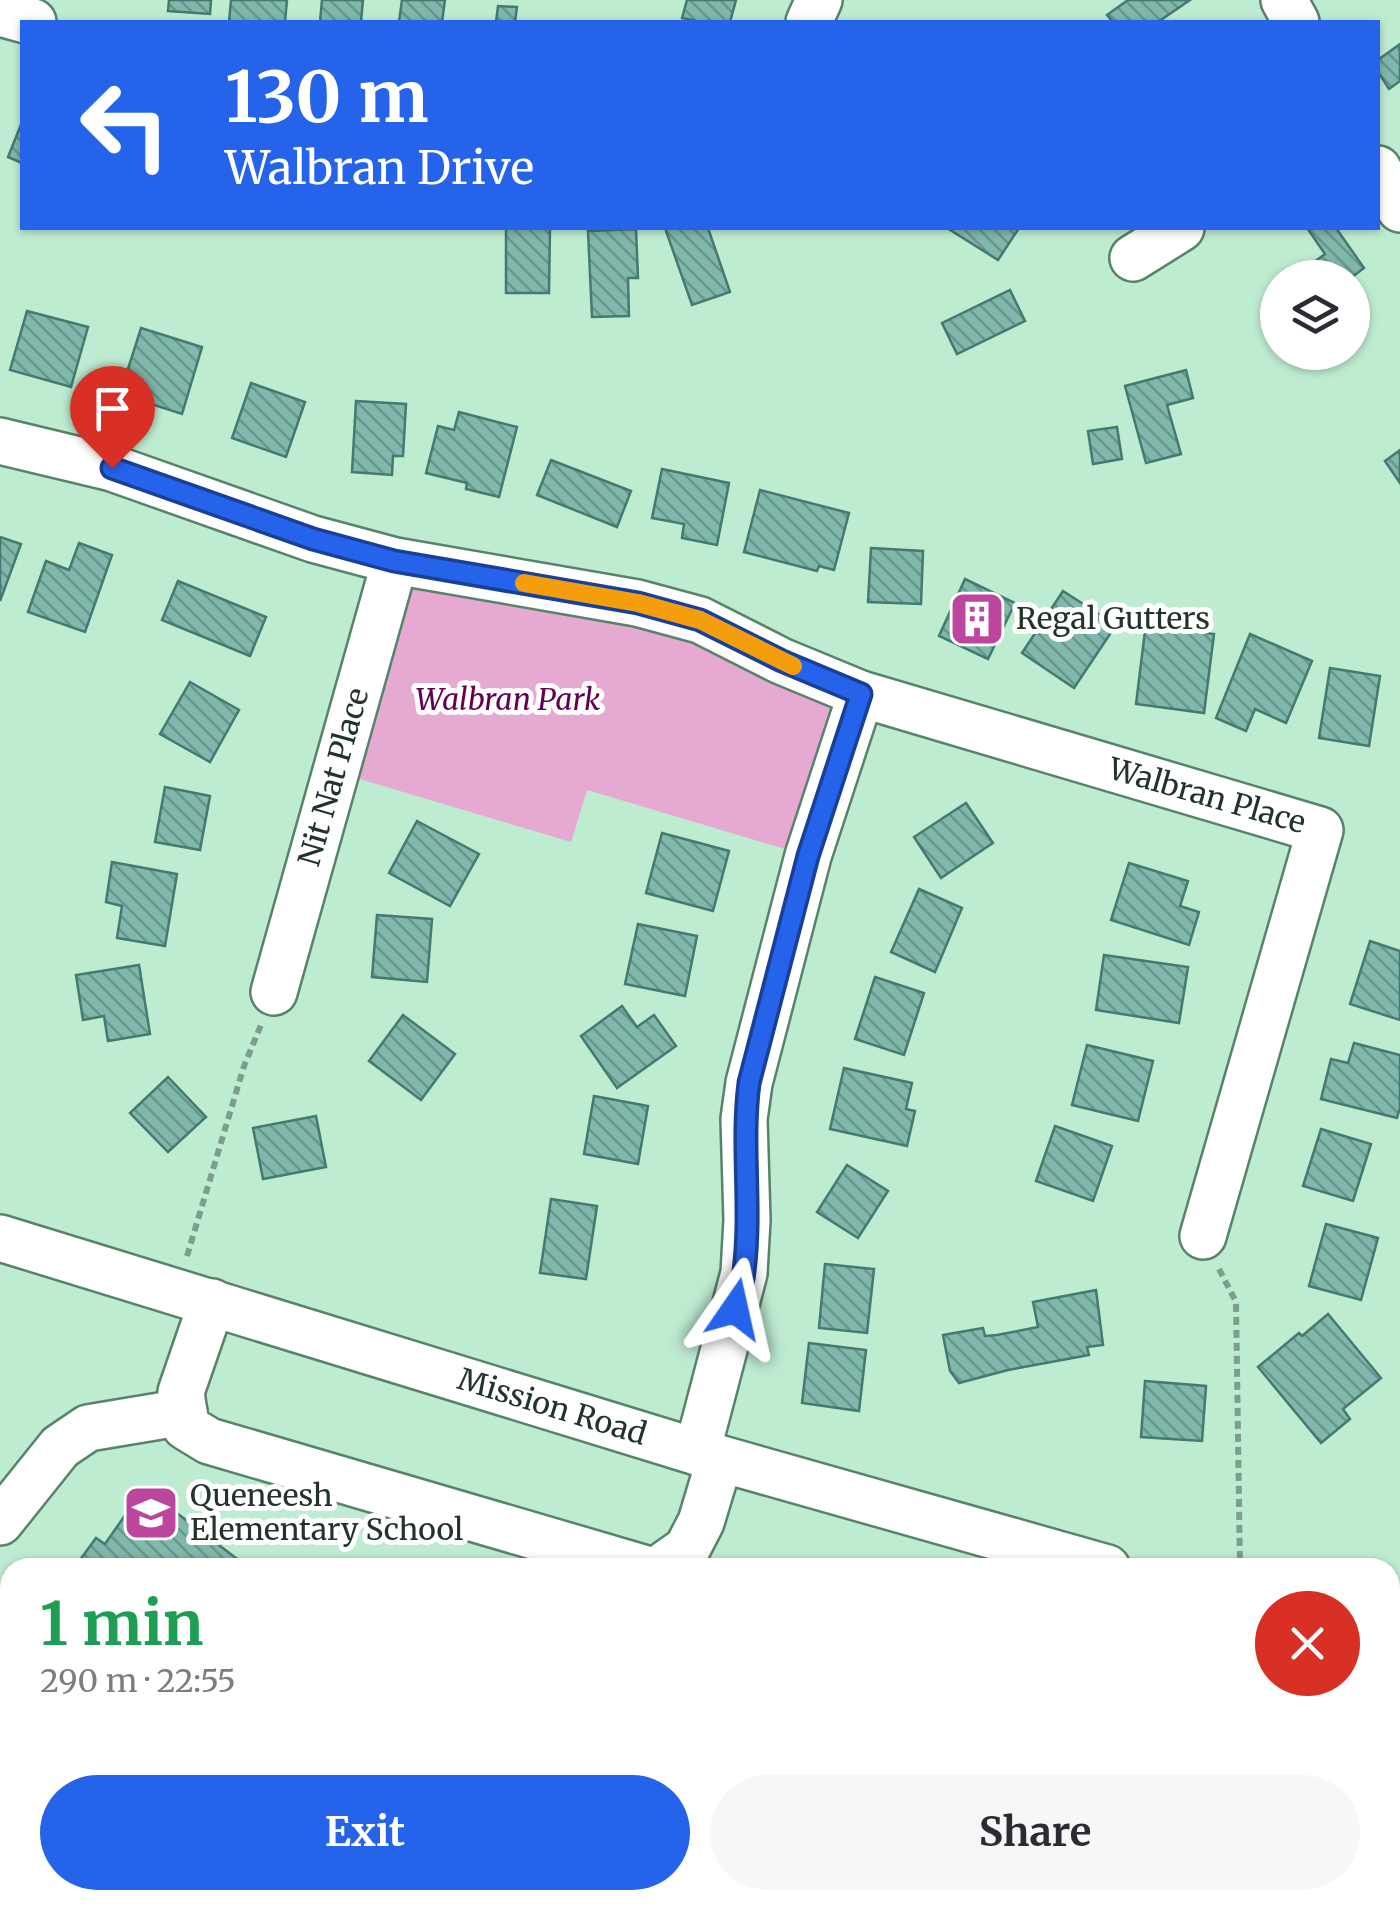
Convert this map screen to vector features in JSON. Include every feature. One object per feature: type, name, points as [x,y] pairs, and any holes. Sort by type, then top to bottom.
[{"type":"street","points":[[0,13],[26,20]]},
{"type":"street","points":[[1380,173],[1400,210]]},
{"type":"street","points":[[1134,258],[1178,230]]},
{"type":"street","points":[[0,441],[112,468],[313,539],[394,561],[638,603],[700,620],[782,661],[861,694],[808,856],[749,1083],[744,1119],[744,1273],[700,1522],[685,1558]]},
{"type":"street","name":"Nit Nat Place","points":[[274,992],[394,561]]},
{"type":"street","name":"Walbran Place","points":[[861,694],[1320,830],[1203,1236]]},
{"type":"street","name":"Mission Road","points":[[0,1238],[709,1456],[1071,1558]]},
{"type":"street","points":[[195,1296],[182,1392],[186,1427],[209,1441],[609,1558]]},
{"type":"street","points":[[0,1522],[60,1447],[88,1428],[184,1412]]},
{"type":"path","points":[[195,1296],[244,1066],[274,992]]},
{"type":"path","points":[[1203,1236],[1236,1302],[1240,1558]]},
{"type":"green space","name":"Walbran Park","points":[[395,561],[637,603],[861,694],[808,856],[587,790],[571,842],[336,772]]},
{"type":"building","points":[[169,0],[211,0],[210,14],[168,11]]},
{"type":"building","points":[[231,0],[287,0],[285,20],[229,20]]},
{"type":"building","points":[[322,0],[363,0],[361,20],[320,20]]},
{"type":"building","points":[[402,0],[445,0],[442,20],[399,20]]},
{"type":"building","points":[[687,0],[736,0],[731,20],[682,18]]},
{"type":"building","points":[[1128,0],[1190,0],[1161,20],[1111,20],[1107,15]]},
{"type":"building","points":[[498,6],[517,7],[515,20],[496,20]]},
{"type":"building","points":[[1400,44],[1400,81],[1389,89],[1380,75],[1380,59]]},
{"type":"building","points":[[20,127],[20,162],[8,157]]},
{"type":"building","points":[[506,230],[550,230],[549,293],[506,293]]},
{"type":"building","points":[[636,230],[638,278],[628,278],[629,316],[592,317],[588,231]]},
{"type":"building","points":[[666,230],[709,230],[730,292],[692,305]]},
{"type":"building","points":[[950,230],[1018,230],[998,260]]},
{"type":"building","points":[[1308,230],[1337,230],[1358,260],[1317,260],[1325,254]]},
{"type":"building","points":[[1010,290],[1025,321],[957,354],[942,323]]},
{"type":"building","points":[[27,311],[88,327],[71,387],[10,370]]},
{"type":"building","points":[[141,328],[202,347],[182,414],[120,394]]},
{"type":"building","points":[[1186,370],[1193,398],[1167,405],[1181,454],[1146,463],[1125,386]]},
{"type":"building","points":[[251,383],[305,402],[286,457],[232,438]]},
{"type":"building","points":[[356,401],[406,404],[403,456],[393,456],[392,475],[352,472]]},
{"type":"building","points":[[459,412],[517,427],[499,497],[466,489],[467,483],[426,473],[438,426],[454,430]]},
{"type":"building","points":[[1117,427],[1122,459],[1093,464],[1088,431]]},
{"type":"building","points":[[1400,450],[1400,483],[1385,461]]},
{"type":"building","points":[[551,460],[631,491],[617,527],[537,495]]},
{"type":"building","points":[[662,469],[729,483],[717,545],[682,538],[684,524],[652,518]]},
{"type":"building","points":[[760,490],[849,513],[834,570],[819,566],[817,571],[744,552]]},
{"type":"building","points":[[0,537],[21,544],[0,601]]},
{"type":"building","points":[[79,543],[112,555],[85,632],[28,612],[46,561],[69,570]]},
{"type":"building","points":[[871,548],[923,551],[921,604],[868,602]]},
{"type":"building","name":"Regal Gutters","points":[[965,579],[1015,603],[988,659],[939,636]]},
{"type":"building","points":[[178,581],[266,617],[250,656],[162,620]]},
{"type":"building","points":[[1063,591],[1116,625],[1074,688],[1022,653]]},
{"type":"building","points":[[1147,615],[1182,619],[1181,630],[1214,634],[1204,713],[1136,704]]},
{"type":"building","points":[[1250,634],[1312,661],[1286,723],[1255,709],[1246,731],[1216,718]]},
{"type":"building","points":[[1330,668],[1380,676],[1369,746],[1319,738]]},
{"type":"building","points":[[190,682],[239,710],[210,762],[160,734]]},
{"type":"building","points":[[165,787],[210,796],[200,850],[155,842]]},
{"type":"building","points":[[966,803],[993,843],[941,878],[914,837]]},
{"type":"building","points":[[417,821],[479,854],[450,906],[389,873]]},
{"type":"building","points":[[662,833],[729,851],[713,911],[646,893]]},
{"type":"building","points":[[112,862],[177,874],[165,946],[117,938],[122,906],[106,902]]},
{"type":"building","points":[[1129,863],[1188,881],[1180,906],[1199,912],[1189,945],[1111,920]]},
{"type":"building","points":[[919,889],[962,908],[935,972],[891,952]]},
{"type":"building","points":[[377,915],[432,919],[427,982],[372,977]]},
{"type":"building","points":[[638,924],[697,936],[685,996],[625,984]]},
{"type":"building","points":[[1370,941],[1400,951],[1400,1020],[1350,1004]]},
{"type":"building","points":[[1104,955],[1188,967],[1179,1023],[1096,1010]]},
{"type":"building","points":[[139,965],[150,1034],[108,1041],[104,1016],[83,1020],[76,975]]},
{"type":"building","points":[[875,977],[924,993],[904,1055],[855,1039]]},
{"type":"building","points":[[622,1006],[637,1027],[654,1015],[676,1046],[617,1088],[581,1036]]},
{"type":"building","points":[[403,1015],[455,1054],[421,1100],[369,1061]]},
{"type":"building","points":[[1354,1043],[1400,1055],[1397,1118],[1321,1099],[1331,1059],[1348,1063]]},
{"type":"building","points":[[1087,1045],[1153,1061],[1138,1121],[1072,1105]]},
{"type":"building","points":[[844,1068],[912,1083],[906,1109],[915,1111],[907,1146],[830,1129]]},
{"type":"building","points":[[168,1077],[206,1117],[168,1152],[130,1113]]},
{"type":"building","points":[[594,1096],[648,1106],[638,1164],[584,1154]]},
{"type":"building","points":[[316,1116],[326,1167],[263,1179],[253,1128]]},
{"type":"building","points":[[1055,1126],[1112,1146],[1093,1201],[1036,1181]]},
{"type":"building","points":[[1321,1129],[1371,1144],[1353,1201],[1303,1186]]},
{"type":"building","points":[[847,1165],[888,1191],[858,1238],[817,1212]]},
{"type":"building","points":[[551,1199],[597,1206],[586,1279],[540,1273]]},
{"type":"building","points":[[1326,1224],[1378,1238],[1361,1300],[1309,1286]]},
{"type":"building","points":[[825,1264],[874,1269],[867,1333],[819,1328]]},
{"type":"building","points":[[1096,1290],[1103,1345],[1087,1347],[1089,1355],[959,1383],[950,1371],[943,1335],[983,1328],[985,1336],[997,1335],[1038,1327],[1033,1302]]},
{"type":"building","points":[[1328,1314],[1381,1378],[1343,1409],[1350,1419],[1321,1443],[1258,1367]]},
{"type":"building","points":[[809,1343],[866,1350],[859,1411],[802,1403]]},
{"type":"building","points":[[1145,1381],[1206,1386],[1202,1441],[1141,1437]]},
{"type":"building","name":"Queneesh Elementary School","points":[[144,1488],[236,1558],[81,1558],[96,1538],[105,1544]]},
{"type":"slow traffic","points":[[524,583],[638,603],[700,620],[793,666]]},
{"type":"place","name":"Regal Gutters","points":[[977,619]]},
{"type":"place","name":"Queneesh Elementary School","points":[[151,1513]]},
{"type":"route","points":[[112,468],[313,539],[394,561],[638,603],[700,620],[782,661],[861,694],[808,856],[749,1083],[744,1119],[744,1273],[735,1309]]}]
